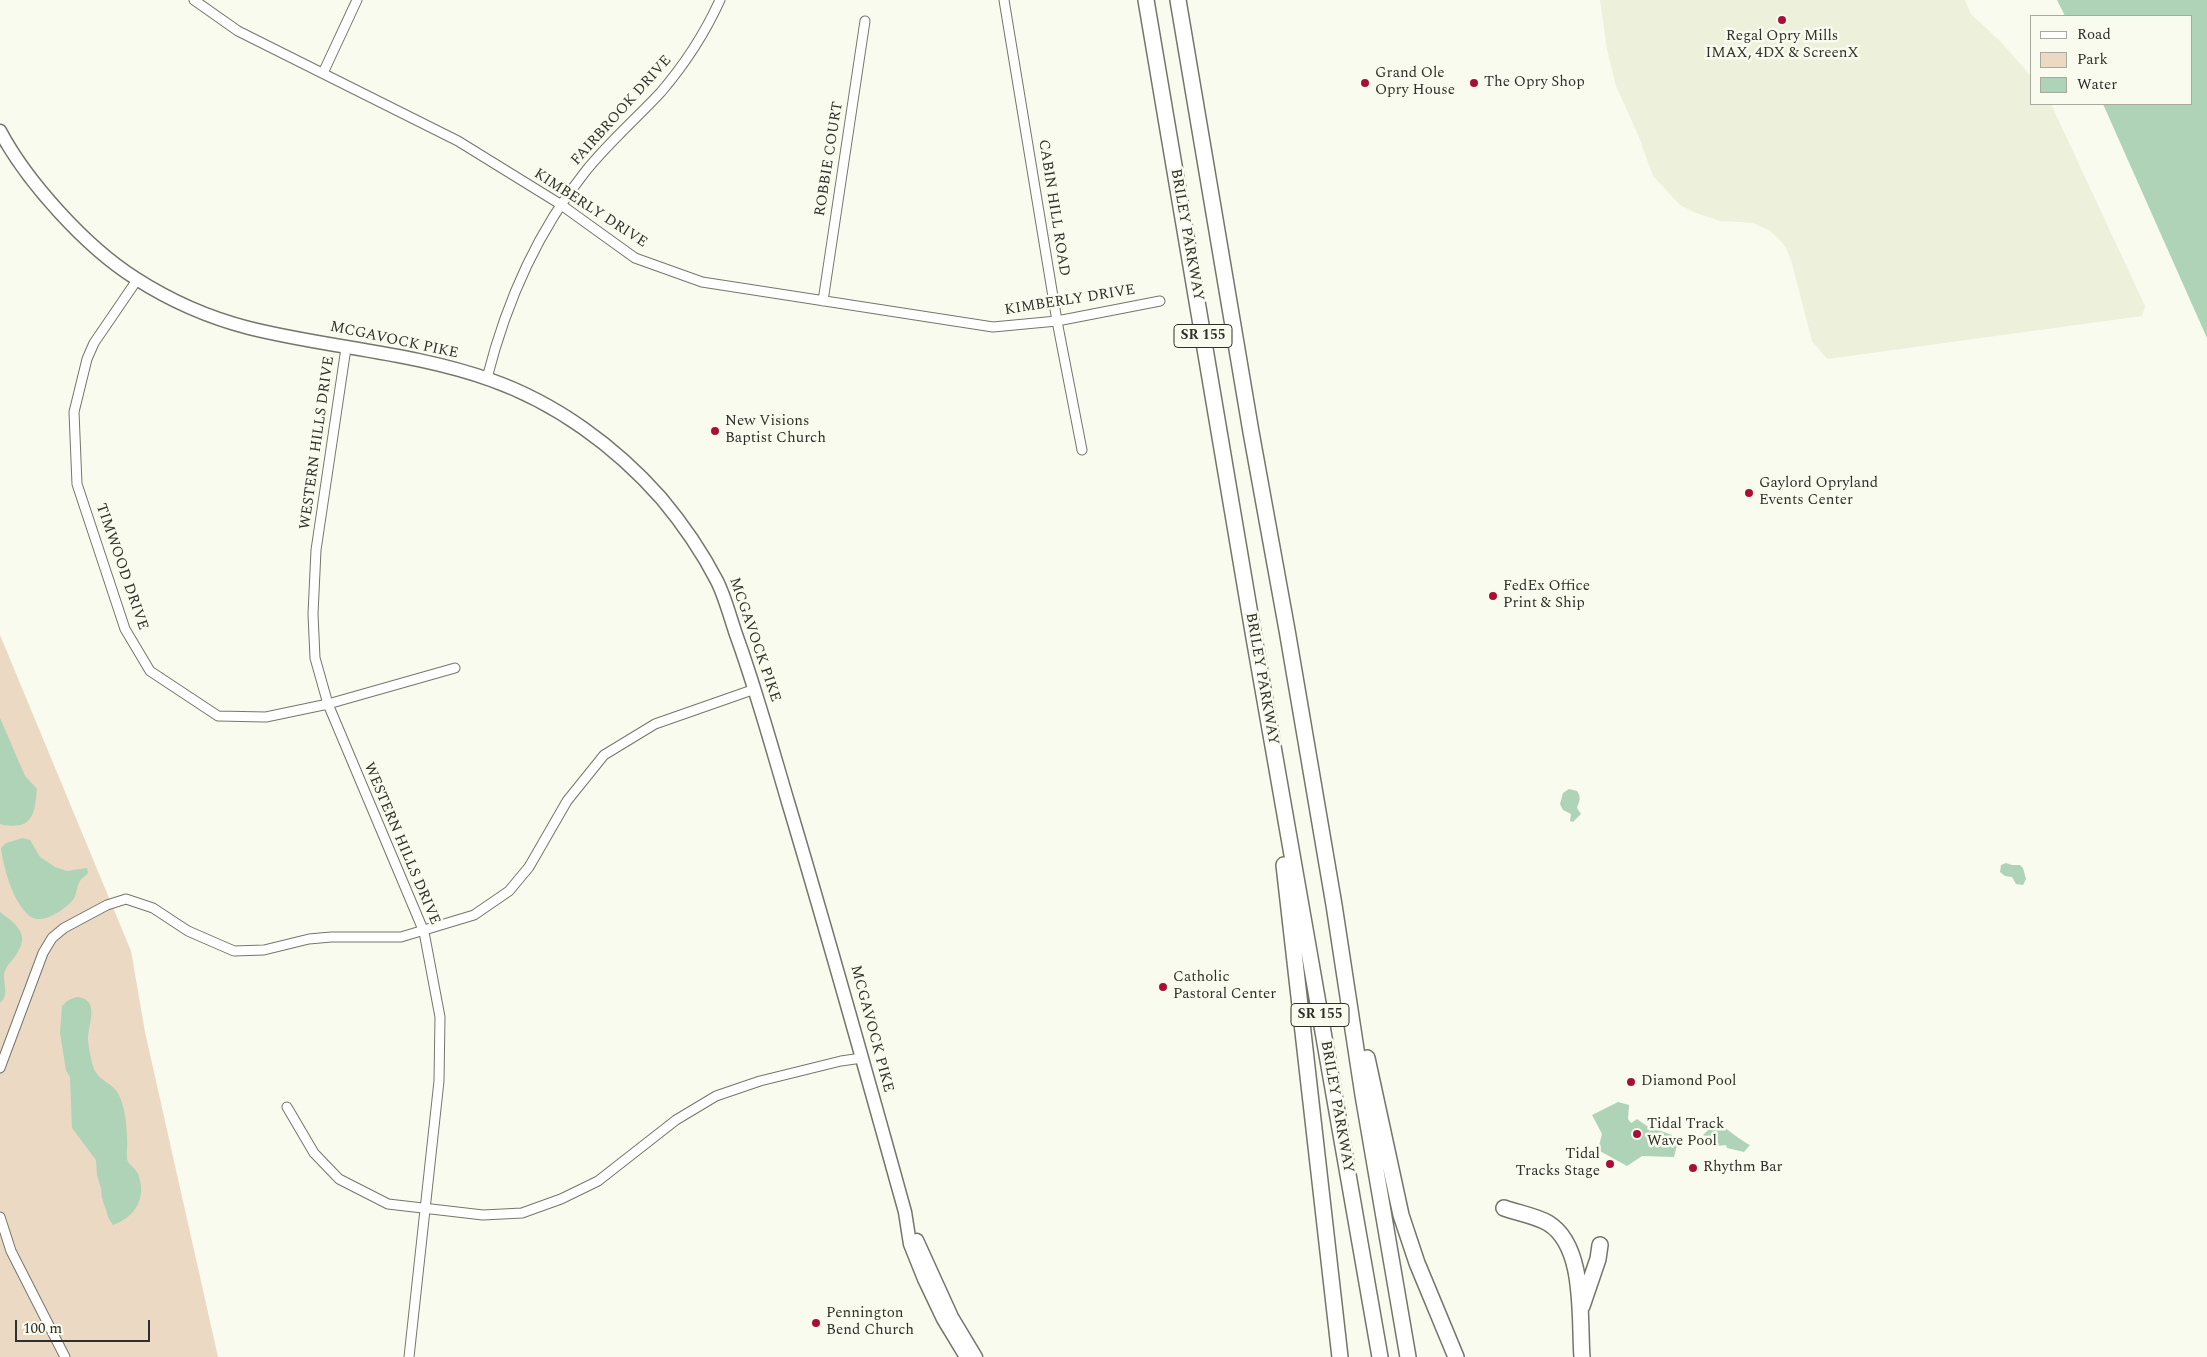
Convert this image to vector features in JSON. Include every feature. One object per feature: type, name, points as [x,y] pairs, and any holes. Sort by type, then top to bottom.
[{"type":"highway","name":"BRILEY PARKWAY","points":[[1146,0],[1260,673],[1380,1357]]},
{"type":"highway","name":"BRILEY PARKWAY","points":[[1178,0],[1334,905],[1363,1095],[1408,1357]]},
{"type":"highway","points":[[1260,673],[1292,924],[1340,1357]]},
{"type":"highway","points":[[1334,905],[1401,1215],[1417,1263],[1456,1357]]},
{"type":"highway","points":[[1504,1208],[1548,1223],[1567,1242],[1577,1269],[1582,1357]]},
{"type":"highway","points":[[1579,1315],[1598,1259],[1600,1245]]},
{"type":"main road","name":"MCGAVOCK PIKE","points":[[0,131],[25,171],[52,204],[82,234],[137,280],[187,305],[246,327],[346,348],[417,359],[487,378],[546,406],[585,430],[624,461],[659,496],[684,528],[718,583],[754,689],[836,962],[904,1212],[910,1244],[943,1318],[966,1357]]},
{"type":"main road","name":"MCGAVOCK PIKE","points":[[904,1212],[952,1317],[976,1357]]},
{"type":"street","name":"KIMBERLY DRIVE","points":[[194,0],[238,31],[458,141],[560,204],[635,258],[702,282],[993,327],[1058,320],[1160,301]]},
{"type":"street","points":[[323,73],[357,0]]},
{"type":"street","name":"FAIRBROOK DRIVE","points":[[487,378],[515,291],[537,244],[560,204],[594,162],[675,74],[693,50],[720,0]]},
{"type":"street","name":"CABIN HILL ROAD","points":[[1004,0],[1082,450]]},
{"type":"street","name":"ROBBIE COURT","points":[[823,301],[865,21]]},
{"type":"street","name":"TIMWOOD DRIVE","points":[[137,280],[94,343],[86,360],[74,412],[77,484],[125,629],[150,671],[218,716],[266,717],[328,704],[455,668]]},
{"type":"street","name":"WESTERN HILLS DRIVE","points":[[346,348],[316,550],[313,614],[315,658],[328,704],[424,932],[440,1017],[439,1081],[409,1357]]},
{"type":"street","points":[[0,1068],[37,967],[52,938],[64,928],[88,914],[126,899],[153,908],[188,931],[234,950],[264,950],[309,939],[331,937],[401,938],[424,932],[474,915],[509,891],[529,867],[568,801],[604,755],[655,724],[754,689]]},
{"type":"street","points":[[287,1107],[314,1153],[339,1179],[388,1204],[483,1215],[522,1213],[560,1199],[598,1181],[676,1120],[716,1096],[760,1081],[840,1061],[862,1058]]},
{"type":"street","points":[[0,1217],[11,1251],[65,1357]]},
{"type":"shaded area","points":[[1600,0],[1965,0],[1971,14],[2001,42],[2030,75],[2030,105],[2051,105],[2145,306],[2142,316],[1827,359],[1812,341],[1791,260],[1786,248],[1779,239],[1770,231],[1753,223],[1720,221],[1680,205],[1653,176],[1639,137],[1616,86],[1607,49]]},
{"type":"green space","points":[[0,635],[131,951],[145,1032],[218,1357],[0,1357]]},
{"type":"water","points":[[2057,0],[2207,0],[2207,338],[2103,105],[2192,105],[2192,15],[2064,15]]},
{"type":"water","points":[[0,718],[25,776],[37,789],[32,816],[20,825],[0,824]]},
{"type":"water","points":[[1569,789],[1577,791],[1580,798],[1577,808],[1581,814],[1573,822],[1570,821],[1571,814],[1563,810],[1560,804],[1563,793]]},
{"type":"water","points":[[23,838],[30,840],[40,857],[55,867],[67,871],[87,868],[88,873],[80,881],[73,900],[64,909],[43,919],[33,918],[21,906],[15,897],[4,866],[1,848],[6,843]]},
{"type":"water","points":[[2006,863],[2020,865],[2023,868],[2026,879],[2023,885],[2016,884],[2012,877],[2005,876],[2000,872],[2001,865]]},
{"type":"water","points":[[0,912],[20,930],[22,941],[15,957],[5,971],[5,995],[0,1003]]},
{"type":"water","points":[[76,997],[84,999],[91,1007],[88,1038],[93,1065],[100,1078],[114,1088],[119,1095],[126,1123],[127,1159],[137,1172],[140,1182],[141,1191],[137,1205],[128,1217],[113,1225],[102,1198],[96,1160],[72,1128],[70,1077],[66,1070],[60,1033],[62,1006],[67,1001]]},
{"type":"water","name":"Tidal Track Wave Pool","points":[[1618,1102],[1629,1105],[1628,1119],[1631,1123],[1637,1119],[1647,1126],[1672,1135],[1677,1145],[1674,1157],[1642,1156],[1627,1166],[1598,1150],[1602,1134],[1592,1115]]},
{"type":"water","points":[[1720,1123],[1750,1145],[1744,1152],[1727,1148],[1726,1145],[1709,1147],[1707,1145],[1706,1136],[1703,1135],[1710,1128]]},
{"type":"place","name":"Regal Opry Mills IMAX, 4DX & ScreenX","points":[[1782,20]]},
{"type":"place","name":"Grand Ole Opry House","points":[[1365,83]]},
{"type":"place","name":"The Opry Shop","points":[[1474,83]]},
{"type":"place","name":"New Visions Baptist Church","points":[[715,431]]},
{"type":"place","name":"Gaylord Opryland Events Center","points":[[1749,493]]},
{"type":"place","name":"FedEx Office Print & Ship","points":[[1493,596]]},
{"type":"place","name":"Catholic Pastoral Center","points":[[1163,987]]},
{"type":"place","name":"Diamond Pool","points":[[1631,1082]]},
{"type":"place","name":"Tidal Track Wave Pool","points":[[1637,1134]]},
{"type":"place","name":"Tidal Tracks Stage","points":[[1610,1164]]},
{"type":"place","name":"Rhythm Bar","points":[[1693,1168]]},
{"type":"place","name":"Pennington Bend Church","points":[[816,1323]]}]
